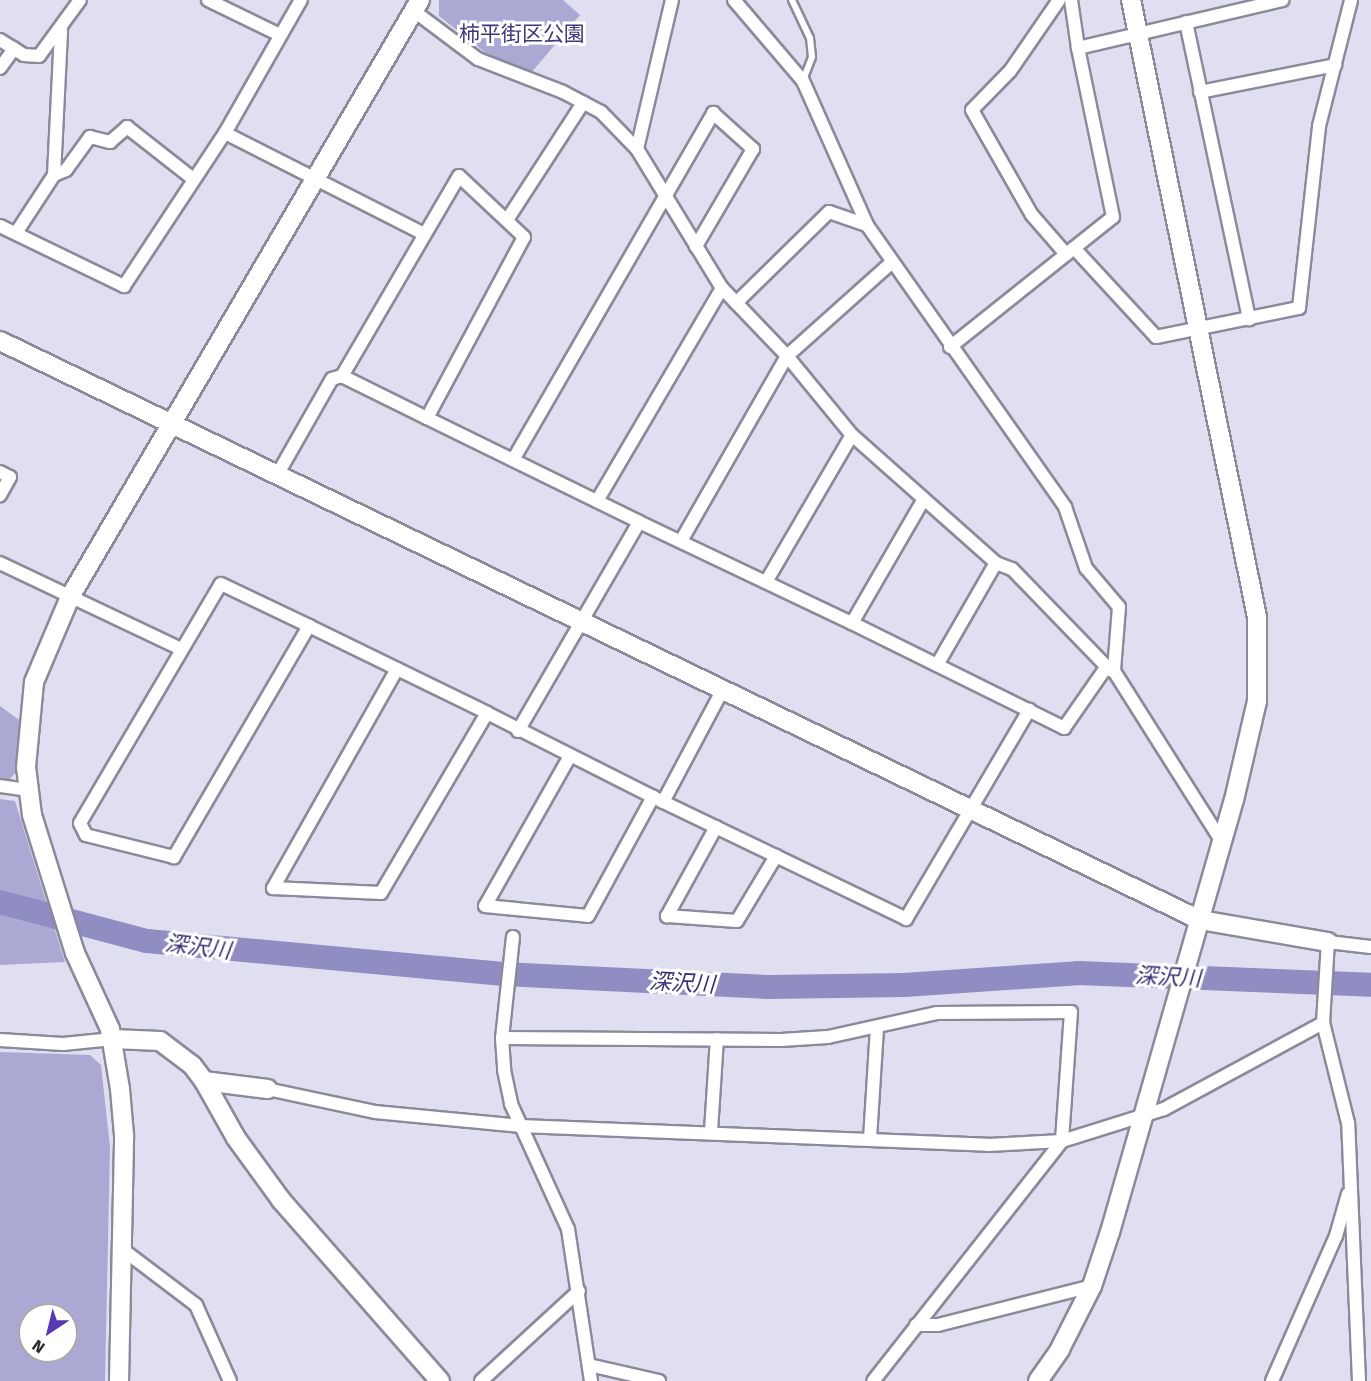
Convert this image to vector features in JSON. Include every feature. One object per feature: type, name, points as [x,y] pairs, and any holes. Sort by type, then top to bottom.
[{"type":"street","points":[[0,40],[14,49],[39,56],[61,30],[80,0]]},
{"type":"street","points":[[208,0],[280,35]]},
{"type":"street","points":[[0,226],[124,286],[192,178],[225,133],[301,0]]},
{"type":"street","points":[[637,149],[672,0]]},
{"type":"street","points":[[342,376],[1064,728],[1109,670],[1119,607],[1086,568],[1065,507],[867,225],[803,81],[734,0]]},
{"type":"street","points":[[1059,0],[1010,71],[972,110],[1032,214],[1156,337],[1299,308],[1319,126],[1352,0]]},
{"type":"street","points":[[950,346],[1113,217],[1078,48],[1071,0]]},
{"type":"street","points":[[1038,1381],[1060,1349],[1092,1286],[1144,1114],[1249,745],[1260,655],[1257,617],[1131,0]]},
{"type":"street","points":[[1078,48],[1138,32],[1282,0]]},
{"type":"street","points":[[119,1381],[124,1135],[113,1040],[80,964],[49,878],[29,790],[34,682],[70,597],[173,426],[417,5],[478,59],[602,112],[637,149],[722,288],[787,356],[852,435],[996,563],[1012,569],[1109,670],[1222,842]]},
{"type":"street","points":[[1186,22],[1249,319]]},
{"type":"street","points":[[54,176],[61,30]]},
{"type":"street","points":[[0,68],[14,49]]},
{"type":"street","points":[[1200,92],[1335,65]]},
{"type":"street","points":[[507,220],[584,103]]},
{"type":"street","points":[[513,460],[713,113],[753,149],[696,246]]},
{"type":"street","points":[[16,233],[54,176],[66,170],[90,137],[110,142],[127,127],[192,178]]},
{"type":"street","points":[[225,133],[424,234]]},
{"type":"street","points":[[276,477],[332,380],[342,376],[459,176],[524,237],[427,418]]},
{"type":"street","points":[[736,303],[829,212],[867,225]]},
{"type":"street","points":[[681,541],[787,356],[892,262]]},
{"type":"street","points":[[597,501],[722,288]]},
{"type":"street","points":[[0,341],[970,813],[1200,920],[1328,943],[1371,947]]},
{"type":"street","points":[[766,582],[852,435]]},
{"type":"street","points":[[0,472],[10,477],[0,495]]},
{"type":"street","points":[[852,623],[924,499]]},
{"type":"street","points":[[518,731],[639,522]]},
{"type":"street","points":[[0,562],[181,650]]},
{"type":"street","points":[[937,665],[996,563]]},
{"type":"street","points":[[309,626],[174,857],[86,836],[80,823],[220,584],[309,626],[486,712],[518,731],[658,800],[906,919],[1029,710]]},
{"type":"street","points":[[397,669],[273,888],[381,893],[486,712]]},
{"type":"street","points":[[570,756],[484,906],[588,916],[722,691]]},
{"type":"street","points":[[0,786],[29,790]]},
{"type":"street","points":[[716,827],[667,916],[737,921],[776,856]]},
{"type":"street","points":[[513,936],[502,1038],[512,1104],[568,1229],[591,1381]]},
{"type":"street","points":[[1328,943],[1323,1022],[1348,1123],[1359,1381]]},
{"type":"street","points":[[502,1038],[828,1037],[937,1013],[1071,1012],[1062,1141],[873,1381]]},
{"type":"street","points":[[204,1081],[267,1089],[375,1112],[521,1126],[711,1131],[988,1145],[1062,1141],[1164,1109],[1323,1022]]},
{"type":"street","points":[[870,1139],[877,1027]]},
{"type":"street","points":[[711,1131],[717,1039]]},
{"type":"street","points":[[0,1040],[63,1044],[113,1040],[160,1041],[192,1065],[204,1081],[236,1138],[281,1200],[440,1381]]},
{"type":"street","points":[[1272,1381],[1336,1236],[1351,1185]]},
{"type":"street","points":[[122,1249],[196,1305],[230,1381]]},
{"type":"street","points":[[916,1325],[938,1325],[1092,1286]]},
{"type":"street","points":[[481,1381],[579,1291]]},
{"type":"street","points":[[589,1365],[659,1381]]},
{"type":"lane","points":[[792,0],[810,38],[812,57],[803,81]]},
{"type":"green space","name":"柿平街区公園","points":[[439,0],[563,0],[580,15],[531,73],[486,53],[439,16]]},
{"type":"green space","points":[[0,706],[22,722],[19,768],[10,779],[0,780]]},
{"type":"green space","points":[[0,799],[15,801],[65,962],[0,965]]},
{"type":"green space","points":[[0,1052],[90,1055],[101,1065],[110,1147],[105,1381],[0,1381]]},
{"type":"waterway","name":"深沢川","points":[[0,902],[147,941],[503,974],[768,987],[904,985],[1078,973],[1371,985]]}]
